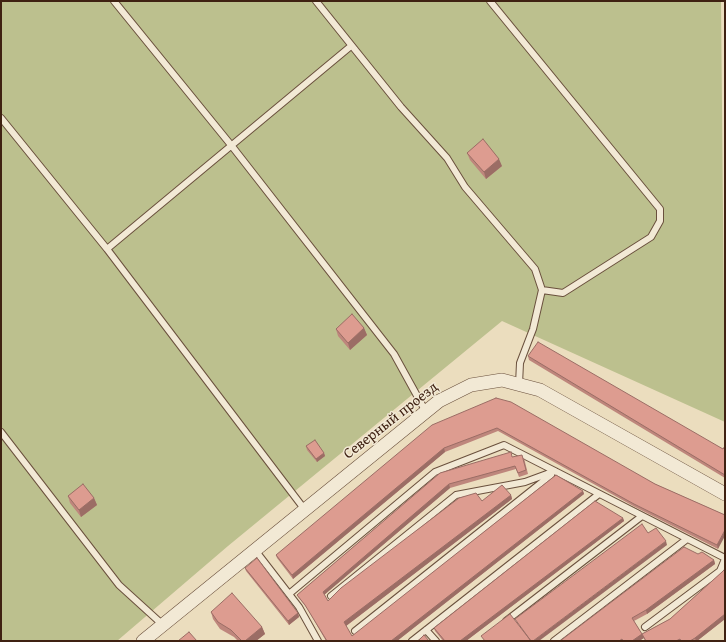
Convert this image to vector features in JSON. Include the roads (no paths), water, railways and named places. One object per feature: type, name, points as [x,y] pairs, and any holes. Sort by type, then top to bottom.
[{"type":"street","name":"Северный проезд","points":[[143,641],[439,401],[470,385],[502,380],[540,390],[725,494]]},
{"type":"lane","points":[[114,1],[231,145],[394,354],[426,412]]},
{"type":"lane","points":[[316,1],[401,107],[447,158],[465,187],[534,269],[542,290],[533,329],[520,364],[519,384]]},
{"type":"lane","points":[[490,1],[660,209],[660,221],[651,237],[563,293],[542,290]]},
{"type":"lane","points":[[107,249],[351,46]]},
{"type":"lane","points":[[1,118],[107,249],[305,510]]},
{"type":"lane","points":[[1,432],[120,585],[163,625]]},
{"type":"lane","points":[[289,594],[435,472],[504,445],[725,559],[720,571],[645,627]]},
{"type":"lane","points":[[331,596],[456,495],[525,482],[555,471]]},
{"type":"lane","points":[[354,631],[555,471]]},
{"type":"lane","points":[[412,641],[599,494]]},
{"type":"lane","points":[[498,627],[642,516]]},
{"type":"lane","points":[[554,641],[686,539]]},
{"type":"lane","points":[[259,547],[299,607],[318,641]]},
{"type":"lane","points":[[426,630],[436,641]]}]
